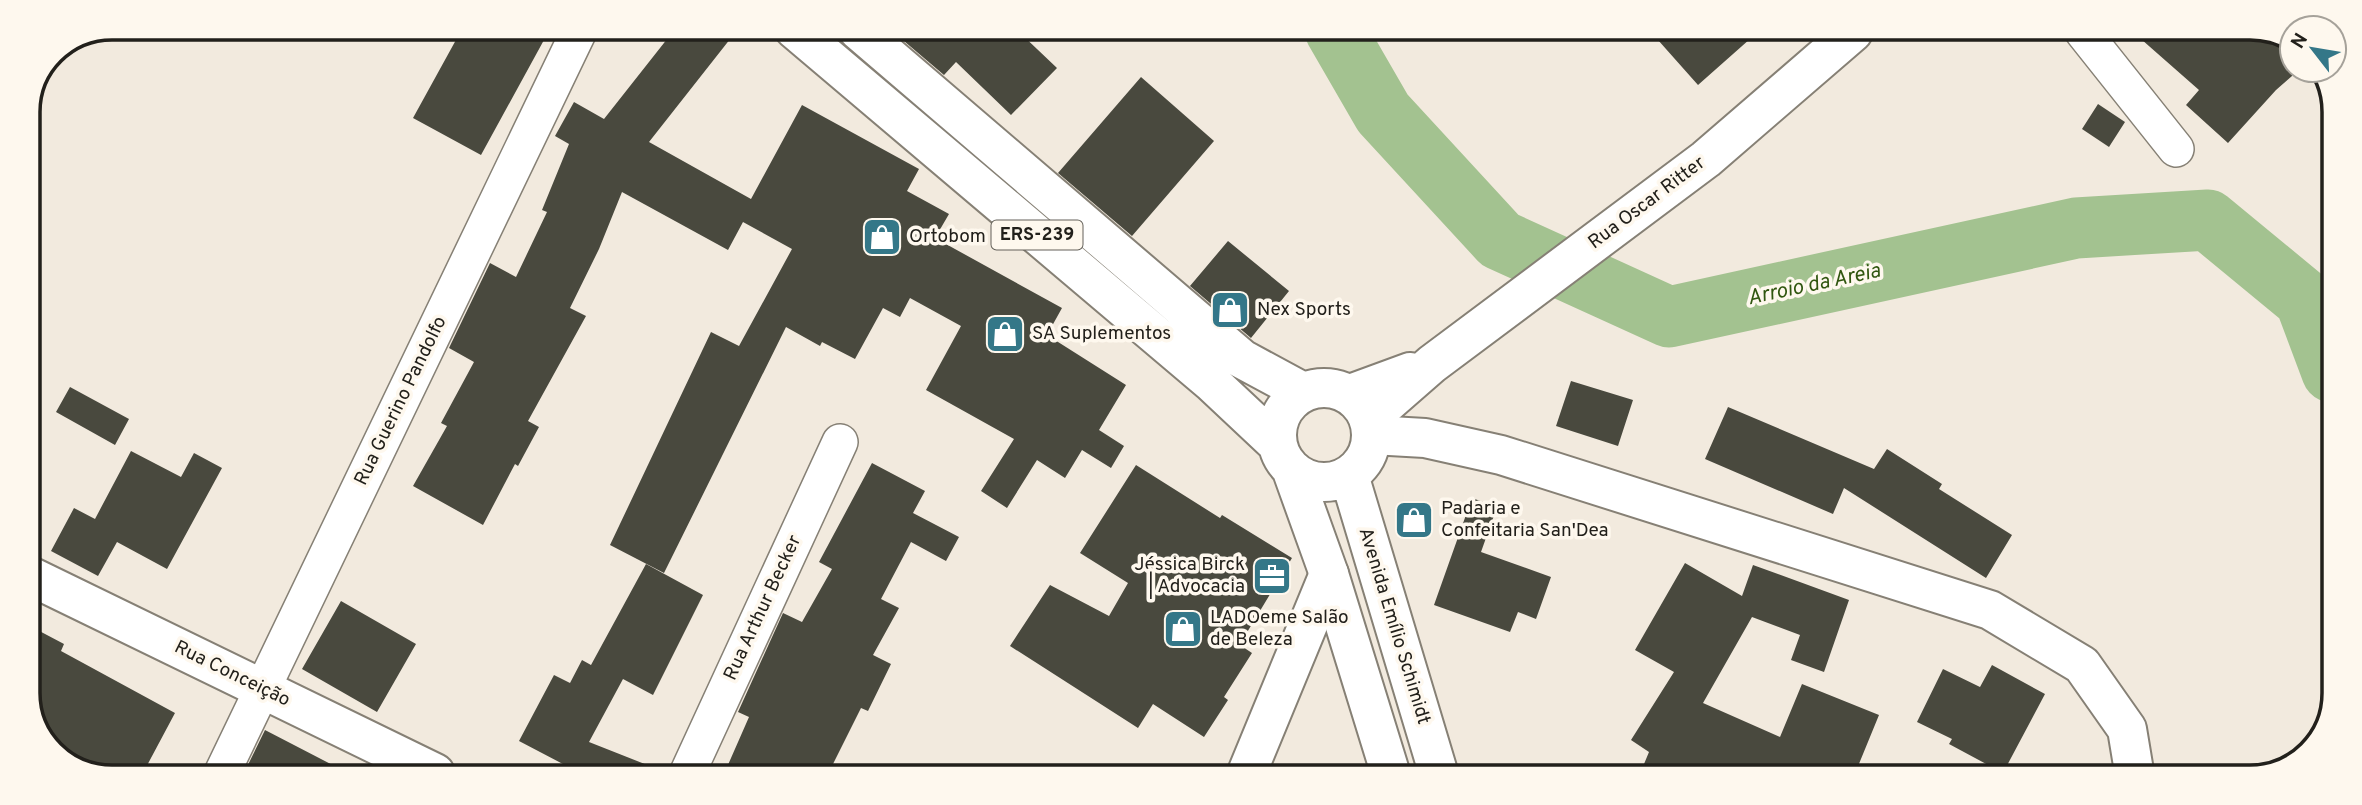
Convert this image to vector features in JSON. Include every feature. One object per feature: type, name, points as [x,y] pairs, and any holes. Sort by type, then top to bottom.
[{"type":"main road","name":"ERS-239","points":[[807,40],[1211,382],[1285,458],[1329,574],[1388,765]]},
{"type":"main road","name":"ERS-239","points":[[870,40],[1241,359],[1303,392]]},
{"type":"main road","name":"Rua Oscar Ritter","points":[[1364,416],[1706,159],[1844,40]]},
{"type":"main road","points":[[1364,416],[1369,450],[1361,465],[1349,475],[1335,481],[1305,479],[1285,458],[1277,429],[1290,401],[1303,392],[1319,387],[1335,388],[1364,416],[1425,438],[1501,455],[1990,610],[2082,666],[2127,729],[2133,765]]},
{"type":"main road","name":"Avenida Emílio Schimidt","points":[[1349,475],[1436,765]]},
{"type":"main road","points":[[1250,765],[1329,574]]},
{"type":"main road","name":"Rua Conceição","points":[[40,581],[419,765]]},
{"type":"street","name":"Rua Guerino Pandolfo","points":[[226,765],[575,40]]},
{"type":"street","points":[[2089,40],[2176,149]]},
{"type":"street","name":"Rua Arthur Becker","points":[[691,765],[839,442]]},
{"type":"building","points":[[456,40],[544,40],[481,155],[413,118]]},
{"type":"building","points":[[666,40],[729,40],[649,142],[751,199],[802,105],[919,169],[907,191],[949,214],[935,238],[1062,308],[1047,335],[1126,385],[1099,430],[1124,446],[1111,468],[1082,450],[1065,478],[1037,460],[1007,508],[981,491],[1014,439],[926,390],[961,326],[910,298],[900,317],[883,308],[855,359],[822,342],[820,346],[786,327],[664,573],[610,545],[711,332],[739,346],[792,249],[743,222],[728,250],[622,192],[599,249],[570,308],[586,316],[528,421],[539,427],[518,466],[515,464],[483,525],[413,486],[447,426],[441,423],[474,362],[449,348],[490,263],[516,277],[547,212],[542,210],[569,144],[555,136],[574,102],[604,119]]},
{"type":"building","points":[[903,40],[1028,40],[1057,68],[1011,115],[956,62],[944,75]]},
{"type":"building","points":[[1658,40],[1749,40],[1698,85]]},
{"type":"building","points":[[2142,40],[2249,40],[2278,46],[2278,84],[2283,84],[2228,143],[2186,105],[2199,90]]},
{"type":"building","points":[[1141,77],[1214,141],[1132,236],[1058,173]]},
{"type":"building","points":[[2098,104],[2125,122],[2109,147],[2082,129]]},
{"type":"building","points":[[1228,241],[1289,291],[1251,338],[1190,286]]},
{"type":"building","points":[[1571,381],[1633,400],[1618,446],[1556,426]]},
{"type":"building","points":[[70,387],[129,419],[115,445],[56,412]]},
{"type":"building","points":[[1728,407],[1874,469],[1887,449],[1942,484],[1939,489],[2012,535],[1986,578],[1844,488],[1833,514],[1705,459]]},
{"type":"building","points":[[131,451],[181,477],[194,453],[222,468],[167,569],[117,542],[98,576],[51,551],[74,508],[95,519]]},
{"type":"building","points":[[872,463],[925,491],[913,513],[959,537],[946,561],[911,542],[881,599],[899,608],[873,655],[891,664],[868,711],[861,708],[832,765],[728,765],[749,717],[738,712],[783,613],[802,622],[832,569],[819,562]]},
{"type":"building","points":[[1136,465],[1220,518],[1222,515],[1292,558],[1246,634],[1250,636],[1243,647],[1252,653],[1224,697],[1228,700],[1204,737],[1153,704],[1138,728],[1010,646],[1050,585],[1109,616],[1128,583],[1080,553]]},
{"type":"building","points":[[1472,498],[1497,507],[1481,552],[1551,577],[1536,619],[1518,612],[1510,632],[1434,605]]},
{"type":"building","points":[[1685,563],[1742,596],[1753,565],[1849,600],[1824,672],[1791,660],[1800,635],[1752,617],[1703,703],[1780,737],[1802,684],[1879,715],[1859,765],[1644,765],[1649,752],[1631,740],[1674,672],[1635,650]]},
{"type":"building","points":[[646,564],[703,595],[653,695],[623,679],[589,742],[647,765],[565,765],[519,741],[554,675],[570,683],[582,660],[591,665]]},
{"type":"building","points":[[341,601],[416,644],[377,712],[302,669]]},
{"type":"building","points":[[40,631],[64,644],[61,651],[175,713],[147,765],[99,763],[72,753],[50,729],[43,711],[40,697]]},
{"type":"building","points":[[1992,665],[2045,694],[2007,765],[1988,765],[1949,744],[1952,739],[1917,722],[1943,669],[1980,687]]},
{"type":"building","points":[[265,730],[333,765],[248,765]]},
{"type":"waterway","name":"Arroio da Areia","points":[[1341,40],[1383,113],[1500,240],[1669,317],[2076,228],[2208,220],[2305,300],[2322,345]]},
{"type":"place","name":"Ortobom","points":[[882,237]]},
{"type":"place","name":"Nex Sports","points":[[1230,310]]},
{"type":"place","name":"SA Suplementos","points":[[1005,334]]},
{"type":"place","name":"Padaria e Confeitaria San'Dea","points":[[1414,520]]},
{"type":"place","name":"Jéssica Birck | Advocacia","points":[[1272,576]]},
{"type":"place","name":"LADOeme Salão de Beleza","points":[[1183,629]]}]
